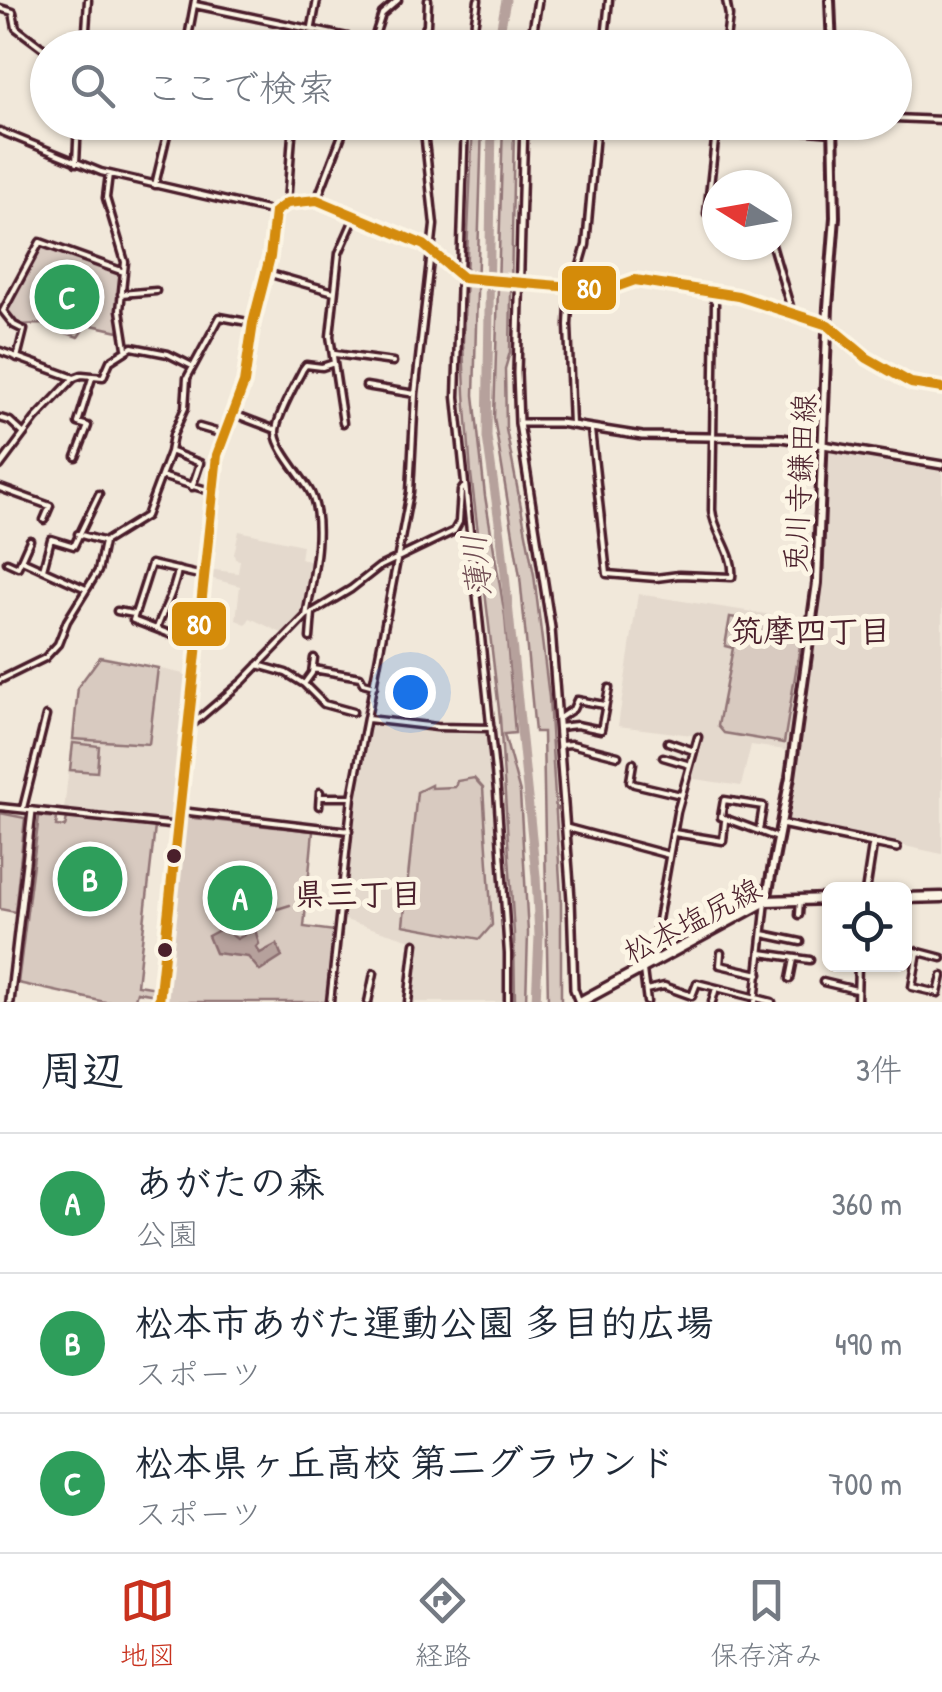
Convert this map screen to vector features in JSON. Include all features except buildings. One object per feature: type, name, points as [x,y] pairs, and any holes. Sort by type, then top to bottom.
[{"type":"main road","points":[[830,0],[831,30]]},
{"type":"main road","name":"兎川寺鎌田線","points":[[766,902],[815,611],[835,217],[833,140]]},
{"type":"main road","points":[[912,898],[942,897]]},
{"type":"main road","name":"松本塩尻線","points":[[580,1002],[766,902],[822,899]]},
{"type":"street","points":[[86,30],[88,0]]},
{"type":"street","points":[[190,30],[195,2],[312,30],[318,0]]},
{"type":"street","points":[[376,30],[382,14],[398,0]]},
{"type":"street","points":[[424,30],[428,0]]},
{"type":"street","points":[[474,30],[478,0]]},
{"type":"street","points":[[533,30],[538,0]]},
{"type":"street","points":[[606,30],[609,0]]},
{"type":"street","points":[[726,0],[727,30]]},
{"type":"street","points":[[0,8],[13,12],[16,28],[30,38]]},
{"type":"street","points":[[912,119],[942,120]]},
{"type":"street","points":[[0,131],[109,174],[276,212]]},
{"type":"street","points":[[76,162],[77,140]]},
{"type":"street","points":[[155,185],[166,140]]},
{"type":"street","points":[[287,202],[292,140]]},
{"type":"street","points":[[317,200],[340,140]]},
{"type":"street","points":[[330,1002],[352,797],[410,492],[414,394],[434,225],[425,140]]},
{"type":"street","points":[[464,140],[456,396],[491,728],[507,936],[508,1002]]},
{"type":"street","points":[[523,140],[516,281],[519,423],[551,628],[574,989],[580,1002]]},
{"type":"street","points":[[572,425],[568,325],[586,246],[595,140]]},
{"type":"street","points":[[712,170],[715,140]]},
{"type":"street","points":[[109,174],[106,198],[123,252],[120,310],[126,348]]},
{"type":"street","points":[[159,1002],[213,492],[223,434],[244,383],[253,323],[268,273],[276,212],[287,202],[317,200],[418,242],[460,277],[607,290],[635,280],[738,296],[828,325],[867,358],[910,382],[942,388]]},
{"type":"street","points":[[343,423],[330,336],[340,246],[355,217]]},
{"type":"street","points":[[17,358],[24,330],[14,326],[3,311],[40,242],[124,272]]},
{"type":"street","points":[[776,260],[792,313]]},
{"type":"street","points":[[268,273],[334,292]]},
{"type":"street","points":[[122,294],[156,291]]},
{"type":"street","points":[[592,430],[606,574],[732,577],[729,556],[714,526],[712,292]]},
{"type":"street","points":[[0,680],[46,658],[58,644],[99,568],[104,542],[146,516],[185,408],[187,378],[220,316],[253,323]]},
{"type":"street","points":[[0,466],[74,378],[103,377],[110,360],[126,348],[168,354],[192,366]]},
{"type":"street","points":[[0,351],[74,378]]},
{"type":"street","points":[[335,354],[393,362]]},
{"type":"street","points":[[310,638],[316,514],[312,495],[278,442],[276,430],[306,366],[334,363]]},
{"type":"street","points":[[76,457],[88,426],[78,423],[92,378]]},
{"type":"street","points":[[366,386],[414,394]]},
{"type":"street","points":[[234,414],[276,430]]},
{"type":"street","points":[[0,418],[10,421],[24,434]]},
{"type":"street","points":[[519,423],[572,425],[642,436],[782,438],[942,464]]},
{"type":"street","points":[[198,427],[223,434]]},
{"type":"street","points":[[170,452],[200,462],[192,487]]},
{"type":"street","points":[[160,476],[213,492]]},
{"type":"street","points":[[188,728],[309,614],[400,556],[458,527],[460,491],[464,486]]},
{"type":"street","points":[[0,488],[50,506],[44,520]]},
{"type":"street","points":[[42,569],[51,539],[72,547],[99,494]]},
{"type":"street","points":[[78,534],[104,542]]},
{"type":"street","points":[[7,562],[18,567],[30,540]]},
{"type":"street","points":[[22,560],[86,590]]},
{"type":"street","points":[[198,641],[133,620],[150,565],[204,576]]},
{"type":"street","points":[[156,628],[175,588],[178,570]]},
{"type":"street","points":[[117,610],[134,614]]},
{"type":"street","points":[[304,684],[313,669],[314,658]]},
{"type":"street","points":[[258,665],[286,672],[324,704],[353,712]]},
{"type":"street","points":[[313,669],[360,677],[363,683],[374,686]]},
{"type":"street","points":[[558,723],[601,730],[609,688]]},
{"type":"street","points":[[558,723],[577,700],[606,705]]},
{"type":"street","points":[[22,810],[46,716]]},
{"type":"street","points":[[368,719],[491,728]]},
{"type":"street","points":[[647,1002],[648,967],[669,855],[698,736]]},
{"type":"street","points":[[668,742],[694,751]]},
{"type":"street","points":[[560,745],[571,744],[618,756]]},
{"type":"street","points":[[663,757],[690,766]]},
{"type":"street","points":[[633,763],[630,781],[634,784],[682,795]]},
{"type":"street","points":[[319,806],[320,794],[352,797]]},
{"type":"street","points":[[759,831],[763,806],[724,800],[721,817],[725,819],[778,838]]},
{"type":"street","points":[[0,808],[178,826]]},
{"type":"street","points":[[10,1002],[32,811]]},
{"type":"street","points":[[180,812],[349,831]]},
{"type":"street","points":[[674,834],[723,841],[725,819]]},
{"type":"street","points":[[781,824],[897,848]]},
{"type":"street","points":[[566,828],[669,855]]},
{"type":"street","points":[[867,882],[873,843]]},
{"type":"street","points":[[799,915],[800,900]]},
{"type":"street","points":[[755,1001],[766,902]]},
{"type":"street","points":[[763,934],[798,940]]},
{"type":"street","points":[[408,1002],[415,943]]},
{"type":"street","points":[[912,950],[942,958]]},
{"type":"street","points":[[761,952],[810,960]]},
{"type":"street","points":[[918,952],[912,987],[938,993],[942,976]]},
{"type":"street","points":[[720,953],[720,966],[758,974]]},
{"type":"street","points":[[789,975],[795,957]]},
{"type":"street","points":[[857,972],[858,1002]]},
{"type":"street","points":[[368,1002],[374,973]]},
{"type":"street","points":[[823,982],[856,990]]},
{"type":"street","points":[[692,996],[696,983],[755,1001],[772,1002]]},
{"type":"street","points":[[646,990],[664,986],[699,1002]]},
{"type":"street","points":[[712,1002],[716,988]]},
{"type":"shaded area","points":[[472,140],[482,140],[474,395],[485,496],[505,616],[515,733],[504,734],[520,793],[528,933],[526,1002],[515,1002],[500,718],[471,474],[463,341]]},
{"type":"shaded area","points":[[502,140],[514,140],[506,429],[534,575],[549,697],[561,897],[561,1002],[548,1002],[543,732],[535,732],[520,577],[494,418]]},
{"type":"shaded area","points":[[43,246],[121,273],[118,305],[123,332],[87,324],[78,337],[41,324],[17,325],[7,311]]},
{"type":"shaded area","points":[[831,450],[942,469],[942,854],[784,820],[812,649],[826,453]]},
{"type":"shaded area","points":[[239,531],[302,545],[300,559],[315,562],[305,612],[284,634],[250,618],[246,624],[236,620],[240,586],[206,577],[207,569],[238,573],[240,560],[234,554]]},
{"type":"shaded area","points":[[638,594],[811,621],[792,751],[751,745],[741,786],[689,778],[700,736],[618,726]]},
{"type":"shaded area","points":[[730,617],[803,628],[784,743],[724,733],[718,726],[733,648],[725,646]]},
{"type":"shaded area","points":[[102,655],[192,676],[175,823],[64,810],[78,687]]},
{"type":"shaded area","points":[[100,657],[158,668],[149,744],[73,739],[78,687]]},
{"type":"shaded area","points":[[370,721],[487,731],[503,937],[503,1002],[411,1002],[418,942],[342,919],[356,792]]},
{"type":"shaded area","points":[[73,743],[99,746],[97,772],[70,770]]},
{"type":"shaded area","points":[[474,778],[483,788],[492,925],[480,939],[403,925],[417,792],[431,785],[455,787],[457,781]]},
{"type":"shaded area","points":[[0,813],[25,818],[15,912],[0,909]]},
{"type":"shaded area","points":[[39,816],[57,818],[56,826],[65,827],[67,818],[155,827],[137,985],[158,988],[157,995],[137,992],[134,1002],[105,1002],[18,983]]},
{"type":"shaded area","points":[[184,817],[313,831],[304,927],[335,931],[328,1002],[163,1002]]},
{"type":"shaded area","points":[[223,928],[237,939],[255,929],[260,953],[277,944],[282,957],[260,971],[248,957],[215,953],[208,936]]},
{"type":"waterway","name":"薄川","points":[[500,30],[506,0]]},
{"type":"waterway","name":"薄川","points":[[492,140],[487,437],[536,876],[536,1002]]},
{"type":"waterway","points":[[250,930],[253,917],[264,913],[258,903],[260,899],[274,910],[290,905]]},
{"type":"transit line","name":"80","points":[[159,1002],[217,455],[244,383],[253,323],[270,257],[275,212],[287,203],[317,200],[424,245],[463,278],[607,290],[635,280],[738,296],[828,325],[867,358],[911,383],[942,388]]},
{"type":"place","name":"松本県ヶ丘高校 第二グラウンド","points":[[67,297]]},
{"type":"place","name":"松本市あがた運動公園 多目的広場","points":[[90,879]]},
{"type":"place","name":"あがたの森","points":[[240,898]]},
{"type":"district","name":"筑摩四丁目","points":[[811,630]]},
{"type":"district","name":"県三丁目","points":[[358,893]]}]
